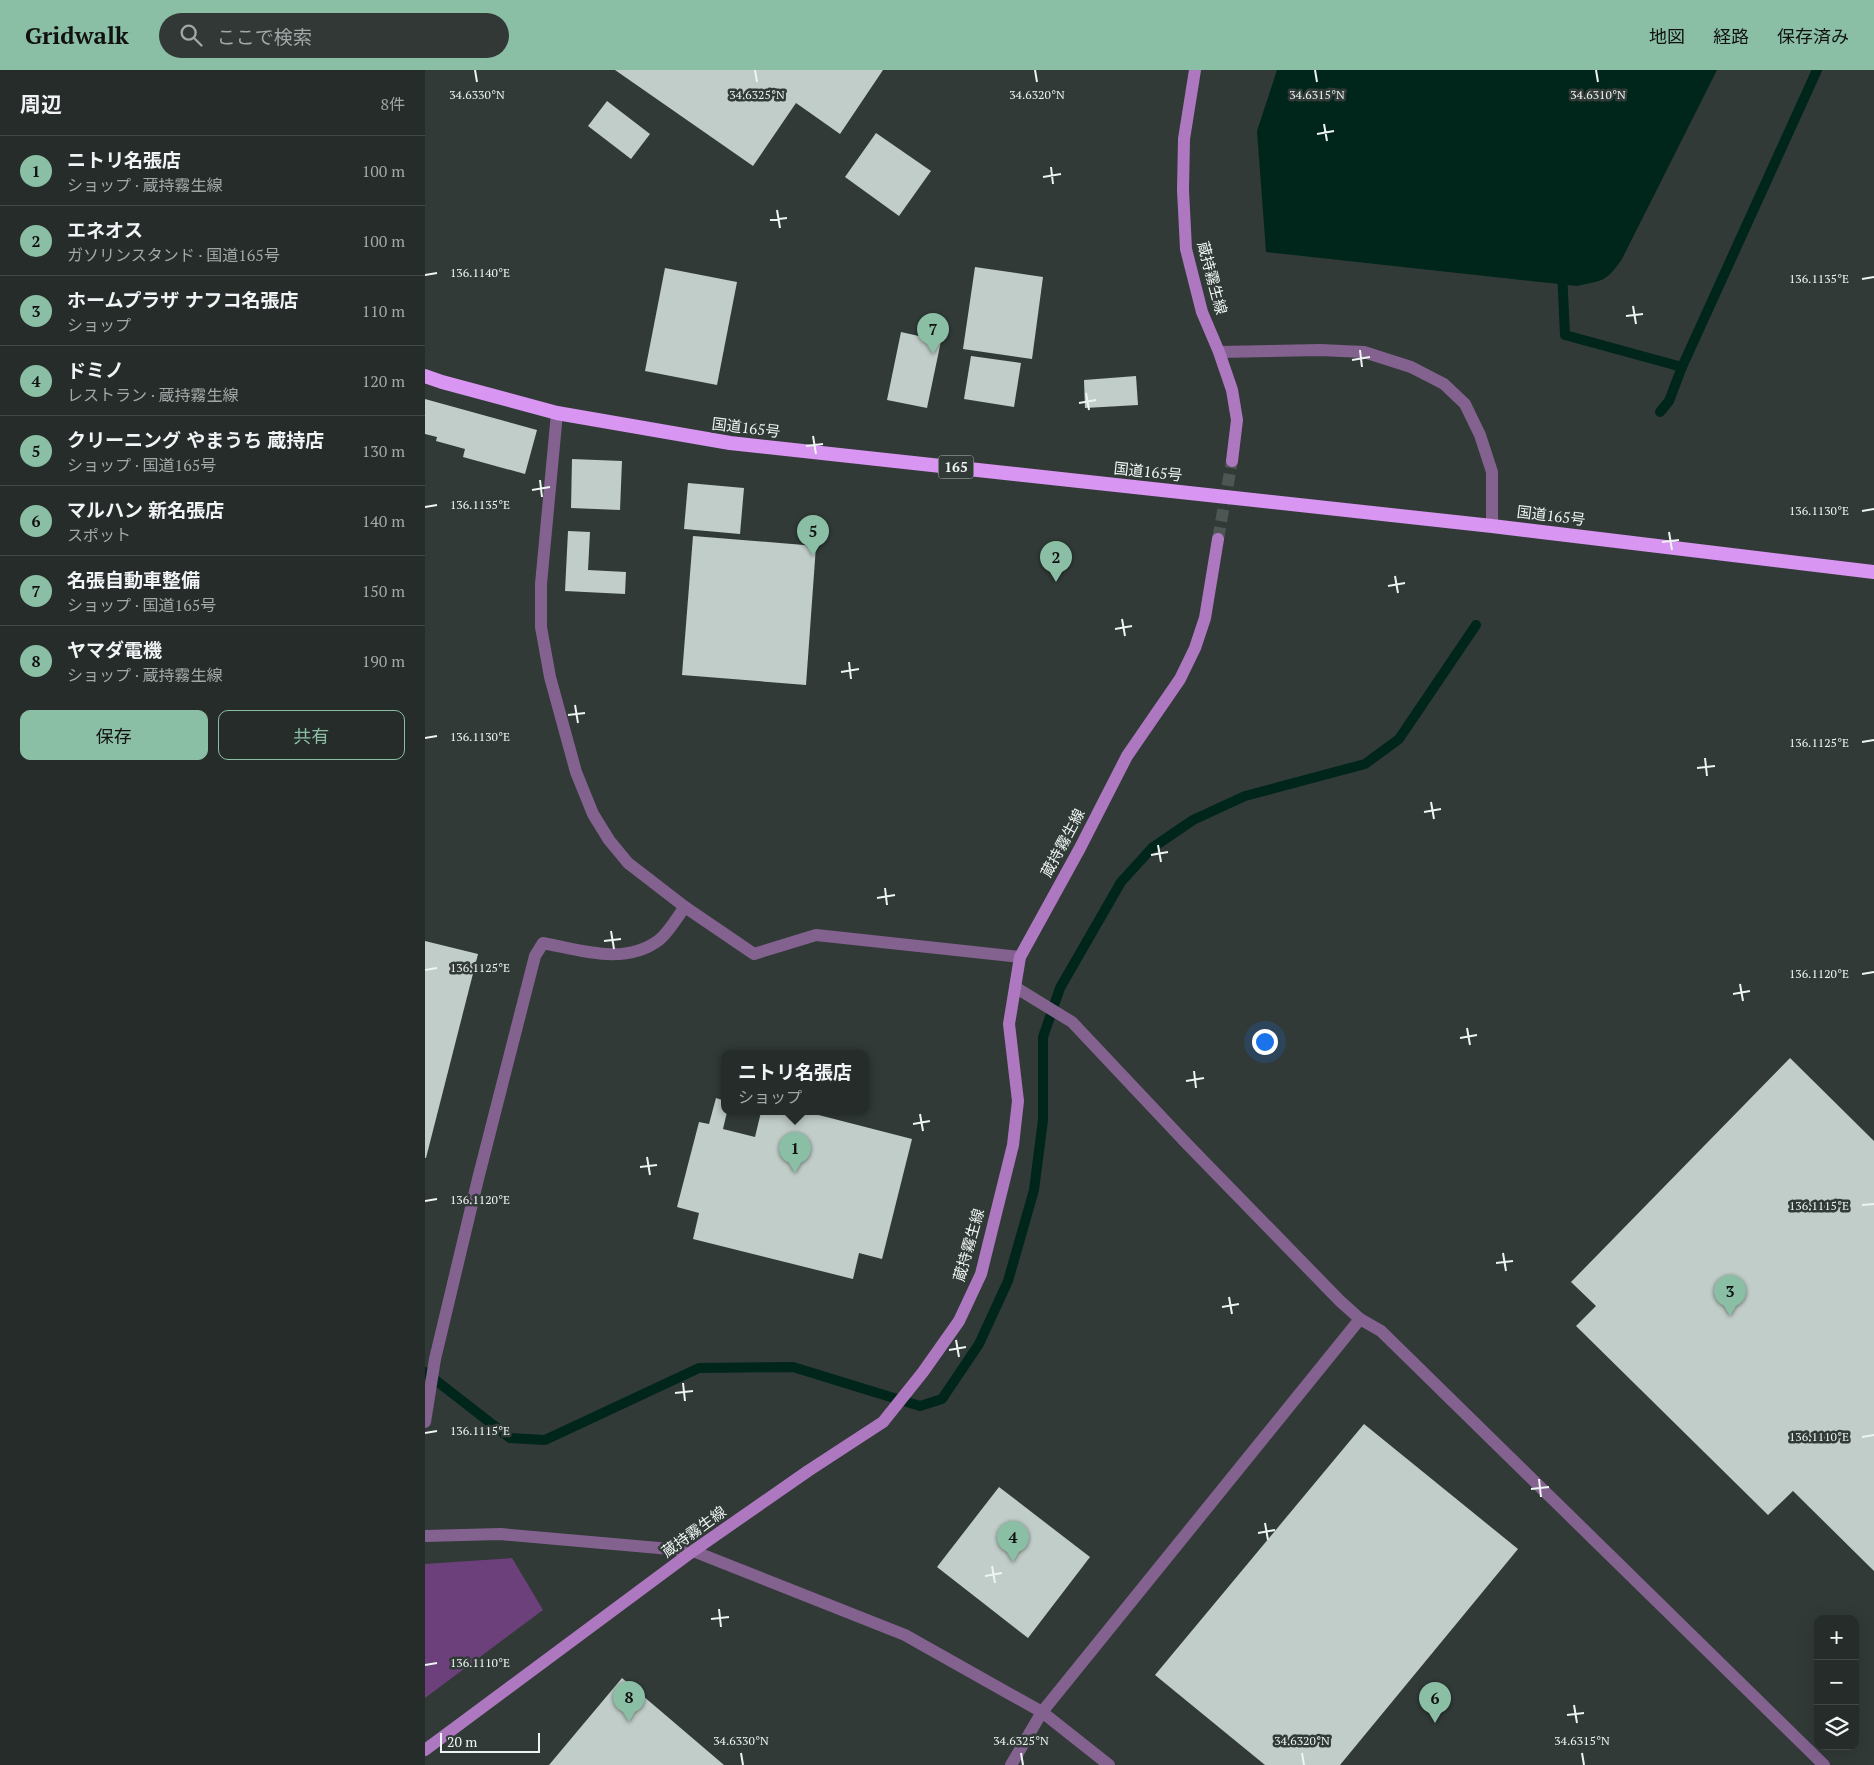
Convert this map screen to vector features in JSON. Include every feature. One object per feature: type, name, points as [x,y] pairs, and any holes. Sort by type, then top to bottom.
[{"type":"highway","name":"国道165号","points":[[425,376],[557,413],[730,443],[1492,526],[1874,572]]},
{"type":"main road","name":"蔵持霧生線","points":[[1195,70],[1184,139],[1183,190],[1186,248],[1202,312],[1219,352],[1231,390],[1237,420],[1232,461]]},
{"type":"main road","name":"蔵持霧生線","points":[[425,1750],[693,1551],[807,1471],[883,1422],[923,1372],[959,1321],[981,1274],[1013,1145],[1018,1100],[1009,1024],[1020,957],[1080,848],[1127,756],[1180,679],[1195,648],[1205,618],[1218,539]]},
{"type":"street","points":[[1219,352],[1321,350],[1364,352],[1411,367],[1444,384],[1465,404],[1480,435],[1492,472],[1492,526]]},
{"type":"street","points":[[557,413],[541,584],[541,627],[550,677],[576,772],[593,814],[609,840],[628,863],[685,907],[754,954],[816,935],[1020,957]]},
{"type":"street","points":[[425,1422],[435,1359],[478,1179],[535,956],[543,943],[587,952],[616,955],[637,951],[659,940],[685,907]]},
{"type":"street","points":[[1015,988],[1072,1022],[1187,1144],[1340,1301],[1360,1319],[1381,1331],[1824,1765]]},
{"type":"street","points":[[1011,1765],[1043,1712],[1360,1319]]},
{"type":"street","points":[[425,1536],[500,1534],[693,1551],[905,1635],[1043,1712],[1109,1765]]},
{"type":"shaded area","points":[[1277,70],[1717,70],[1622,259],[1604,279],[1577,286],[1266,252],[1257,131]]},
{"type":"shaded area","points":[[512,1558],[543,1610],[425,1698],[425,1564]]},
{"type":"building","points":[[615,70],[883,70],[840,134],[796,103],[753,166]]},
{"type":"building","points":[[607,101],[650,134],[631,159],[588,126]]},
{"type":"building","points":[[876,133],[931,171],[899,216],[845,177]]},
{"type":"building","points":[[975,267],[1043,277],[1032,359],[963,349]]},
{"type":"building","points":[[665,268],[737,282],[717,385],[645,371]]},
{"type":"building","points":[[901,332],[941,341],[927,408],[887,400]]},
{"type":"building","points":[[971,356],[1021,363],[1014,407],[964,399]]},
{"type":"building","points":[[1136,376],[1138,405],[1085,408],[1084,380]]},
{"type":"building","points":[[425,399],[537,430],[525,474],[463,457],[465,449],[436,441],[437,437],[425,434]]},
{"type":"building","points":[[572,459],[622,461],[620,510],[571,508]]},
{"type":"building","points":[[688,483],[744,488],[740,534],[684,529]]},
{"type":"building","points":[[568,531],[590,532],[588,570],[626,572],[625,594],[565,591]]},
{"type":"building","points":[[693,536],[816,546],[806,685],[682,675]]},
{"type":"building","points":[[425,941],[478,954],[426,1158],[425,1158]]},
{"type":"building","points":[[1790,1058],[1874,1141],[1874,1571],[1793,1491],[1768,1515],[1576,1326],[1596,1306],[1571,1282]]},
{"type":"building","points":[[716,1098],[721,1100],[721,1115],[726,1115],[723,1129],[755,1137],[760,1115],[819,1115],[912,1139],[882,1259],[859,1253],[853,1279],[693,1239],[699,1213],[677,1207],[699,1122],[709,1124]]},
{"type":"building","points":[[1364,1424],[1518,1549],[1340,1765],[1265,1765],[1155,1675]]},
{"type":"building","points":[[999,1487],[1090,1557],[1028,1638],[937,1567]]},
{"type":"building","points":[[622,1678],[724,1765],[549,1765]]},
{"type":"waterway","points":[[1682,367],[1817,70]]},
{"type":"waterway","points":[[1562,271],[1565,335],[1682,367],[1669,401],[1660,412]]},
{"type":"waterway","points":[[425,1372],[510,1438],[545,1440],[699,1368],[793,1367],[920,1406],[942,1399],[979,1344],[1008,1281],[1034,1190],[1043,1120],[1043,1037],[1060,988],[1121,882],[1152,848],[1193,820],[1245,796],[1365,764],[1399,739],[1476,625]]},
{"type":"tunnel","points":[[1218,539],[1232,461]]},
{"type":"place","name":"名張自動車整備","points":[[933,354]]},
{"type":"place","name":"クリーニング やまうち 蔵持店","points":[[813,556]]},
{"type":"place","name":"エネオス","points":[[1056,582]]},
{"type":"place","name":"ニトリ名張店","points":[[795,1173]]},
{"type":"place","name":"ホームプラザ ナフコ名張店","points":[[1730,1316]]},
{"type":"place","name":"ドミノ","points":[[1013,1562]]},
{"type":"place","name":"ヤマダ電機","points":[[629,1722]]},
{"type":"place","name":"マルハン 新名張店","points":[[1435,1723]]}]
